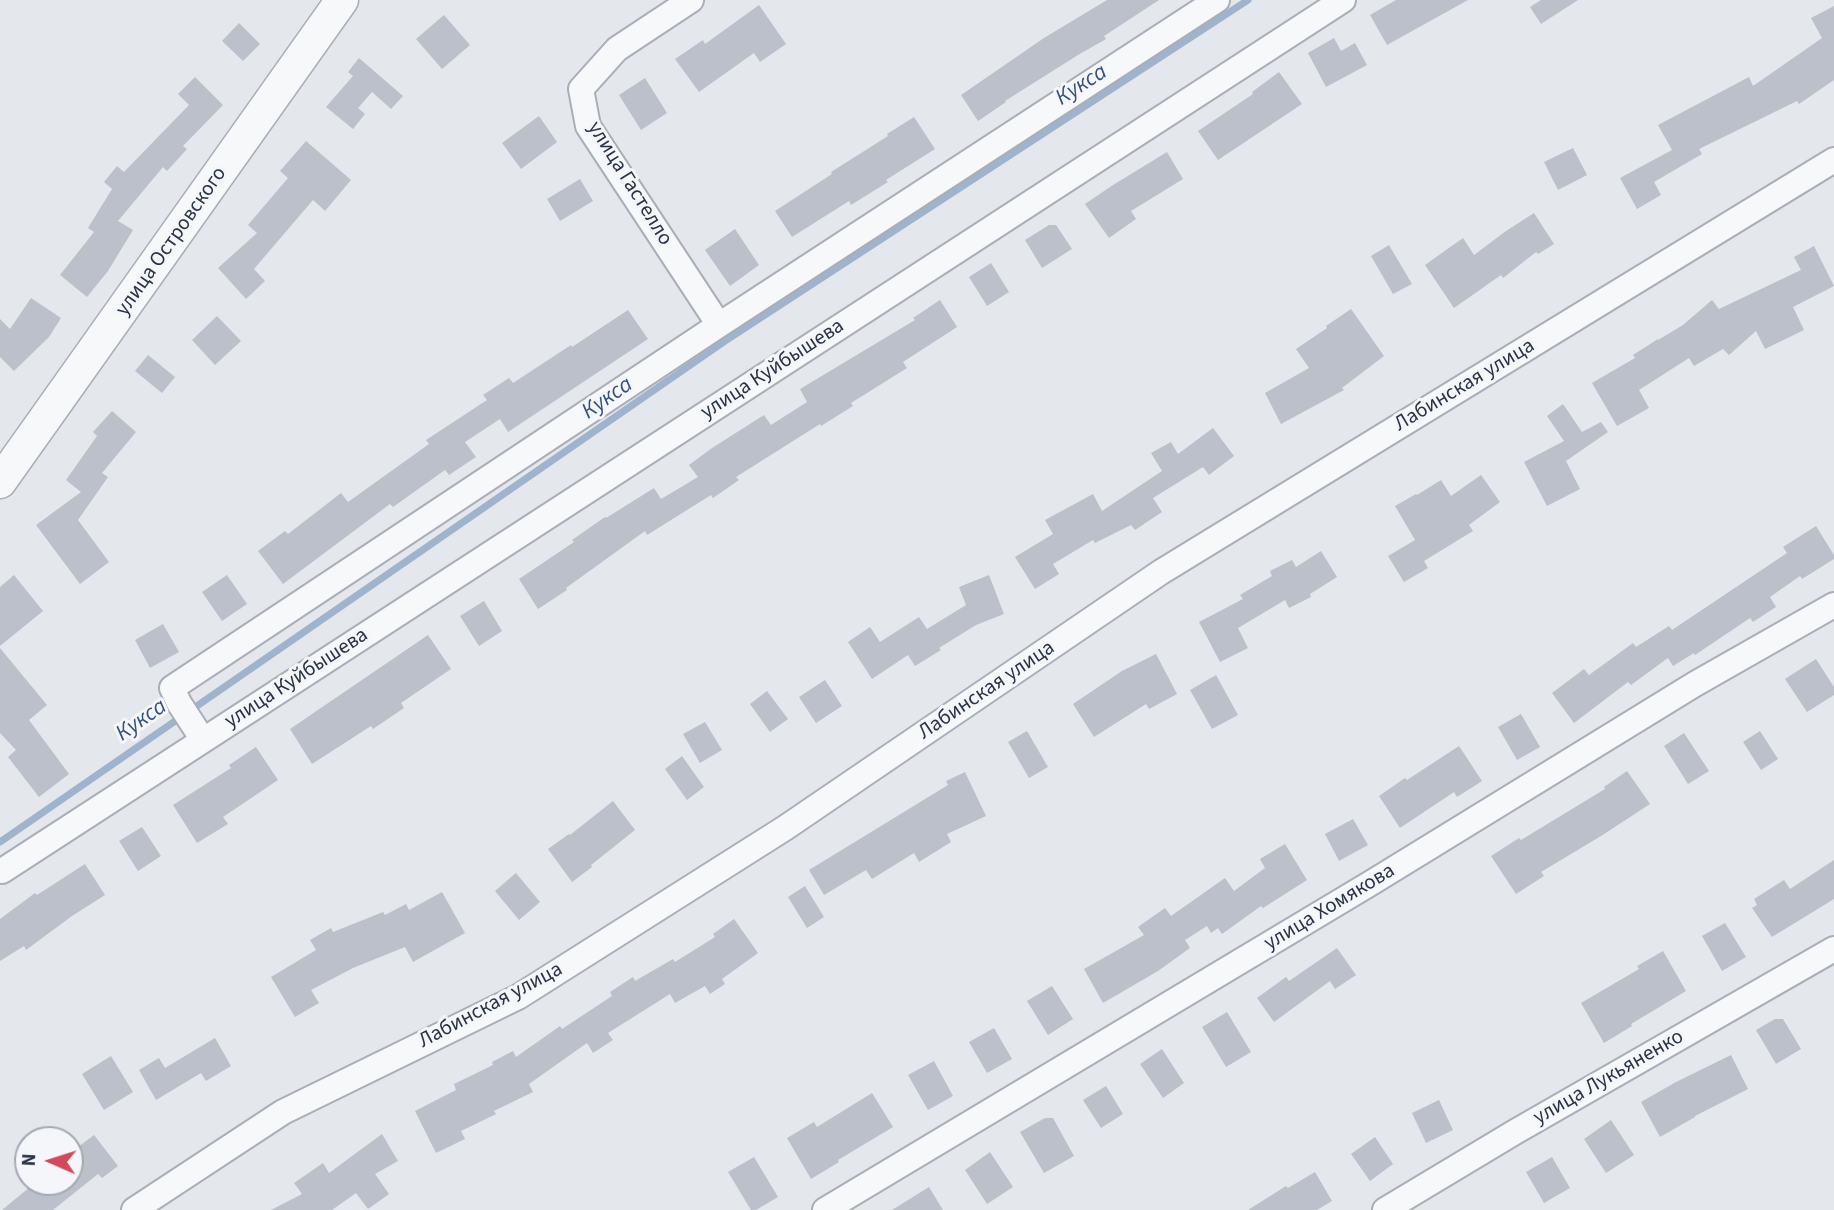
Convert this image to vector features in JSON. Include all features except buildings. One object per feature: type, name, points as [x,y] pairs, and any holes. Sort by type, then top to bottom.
[{"type":"street","name":"улица Островского","points":[[0,482],[342,0]]},
{"type":"street","name":"улица Гастелло","points":[[691,0],[617,49],[581,89],[588,126],[719,325]]},
{"type":"street","points":[[192,722],[172,688],[719,325],[1217,0]]},
{"type":"street","name":"улица Куйбышева","points":[[2,871],[192,722],[1343,0]]},
{"type":"street","name":"Лабинская улица","points":[[134,1210],[283,1112],[518,997],[785,828],[1161,572],[1834,160]]},
{"type":"street","name":"улица Хомякова","points":[[825,1210],[1371,883],[1695,684],[1834,605]]},
{"type":"street","name":"улица Лукьяненко","points":[[1385,1210],[1515,1132],[1834,949]]},
{"type":"waterway","name":"Кукса","points":[[0,842],[725,341],[1248,0]]}]
